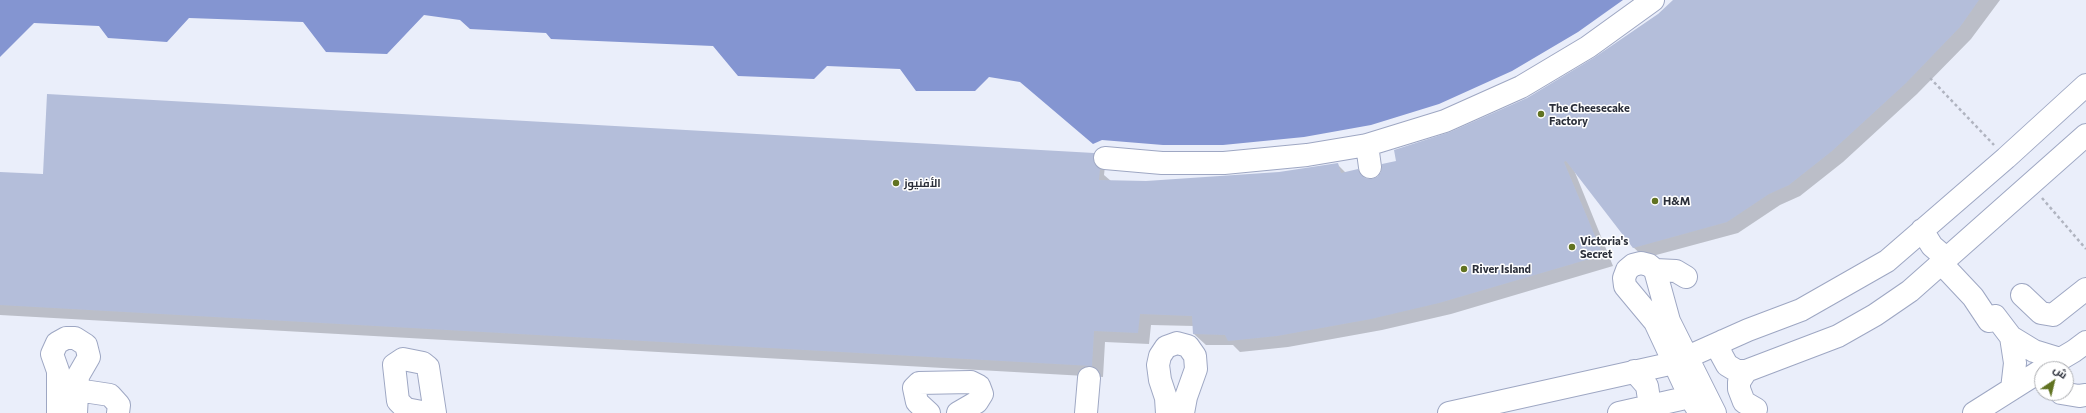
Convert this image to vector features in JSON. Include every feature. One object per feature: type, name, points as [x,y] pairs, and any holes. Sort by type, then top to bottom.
[{"type":"street","points":[[1105,158],[1162,163],[1224,162],[1307,155],[1367,145],[1445,121],[1520,87],[1588,47],[1653,0]]},
{"type":"street","points":[[1449,413],[1680,361],[1723,341],[1800,310],[1887,261],[2083,92]]},
{"type":"street","points":[[1723,341],[1721,354],[1727,365],[1737,371],[1746,371],[1796,353],[1844,332],[1875,315],[1910,291],[2031,186],[2086,135]]},
{"type":"street","points":[[1367,145],[1370,167]]},
{"type":"street","points":[[1922,230],[1932,246],[1966,290],[1992,319],[2011,337],[2034,351],[2039,361]]},
{"type":"street","points":[[1619,413],[1695,405],[1680,361],[1669,321],[1655,307],[1629,293],[1625,286],[1624,278],[1627,270],[1633,265],[1641,263],[1649,265],[1655,270],[1676,271],[1686,277]]},
{"type":"street","points":[[1655,270],[1655,307]]},
{"type":"street","points":[[2022,295],[2041,313],[2053,315],[2086,289]]},
{"type":"street","points":[[2011,337],[2015,363],[2012,389]]},
{"type":"street","points":[[2060,361],[2086,342]]},
{"type":"street","points":[[1167,413],[1165,390],[1158,373],[1160,356],[1166,347],[1171,344],[1183,343],[1188,346],[1195,356],[1194,376],[1188,391],[1183,413]]},
{"type":"street","points":[[427,413],[406,409],[398,401],[394,365],[403,359],[423,363],[428,367],[435,413]]},
{"type":"street","points":[[1680,361],[1715,413]]},
{"type":"street","points":[[1634,371],[1647,386],[1656,409]]},
{"type":"street","points":[[1746,371],[1739,382],[1738,390],[1744,402],[1756,409]]},
{"type":"street","points":[[1974,413],[2012,389],[2034,377]]},
{"type":"street","points":[[1086,413],[1089,378]]},
{"type":"street","points":[[929,413],[917,402],[914,388],[919,383],[971,382],[979,386],[982,394],[977,402],[958,413]]},
{"type":"street","points":[[58,413],[68,390]]},
{"type":"street","points":[[68,390],[76,413]]},
{"type":"street","points":[[68,390],[110,395],[119,405],[118,413]]},
{"type":"street","points":[[1165,390],[1188,391]]},
{"type":"street","points":[[2074,395],[2086,395]]},
{"type":"water","points":[[0,0],[1623,0],[1578,32],[1512,71],[1439,104],[1371,125],[1304,137],[1223,145],[1163,145],[1102,140],[1093,144],[1020,82],[989,77],[975,91],[916,91],[900,69],[827,66],[814,79],[738,76],[713,46],[551,39],[546,33],[470,29],[460,20],[424,15],[387,54],[326,52],[303,22],[189,18],[167,42],[108,38],[99,26],[34,23],[0,57]]},
{"type":"building","name":"الأفنيوز","points":[[1673,0],[1979,0],[1960,27],[1906,83],[1832,151],[1789,185],[1769,194],[1727,222],[1633,248],[1566,161],[1564,162],[1603,255],[1439,303],[1371,319],[1277,336],[1228,341],[1225,335],[1193,334],[1192,316],[1140,314],[1138,333],[1094,331],[1092,366],[0,305],[0,172],[43,174],[47,94],[1094,153],[1094,163],[1100,169],[1099,180],[1146,181],[1279,172],[1338,163],[1341,173],[1358,169],[1365,178],[1371,179],[1377,177],[1381,172],[1382,164],[1396,161],[1394,150],[1450,132],[1527,98],[1595,57],[1658,14]]},
{"type":"place","name":"The Cheesecake Factory","points":[[1541,114]]},
{"type":"place","name":"الأفنيوز","points":[[896,183]]},
{"type":"place","name":"H&M","points":[[1655,201]]},
{"type":"place","name":"Victoria's Secret","points":[[1572,247]]},
{"type":"place","name":"River Island","points":[[1464,269]]}]
